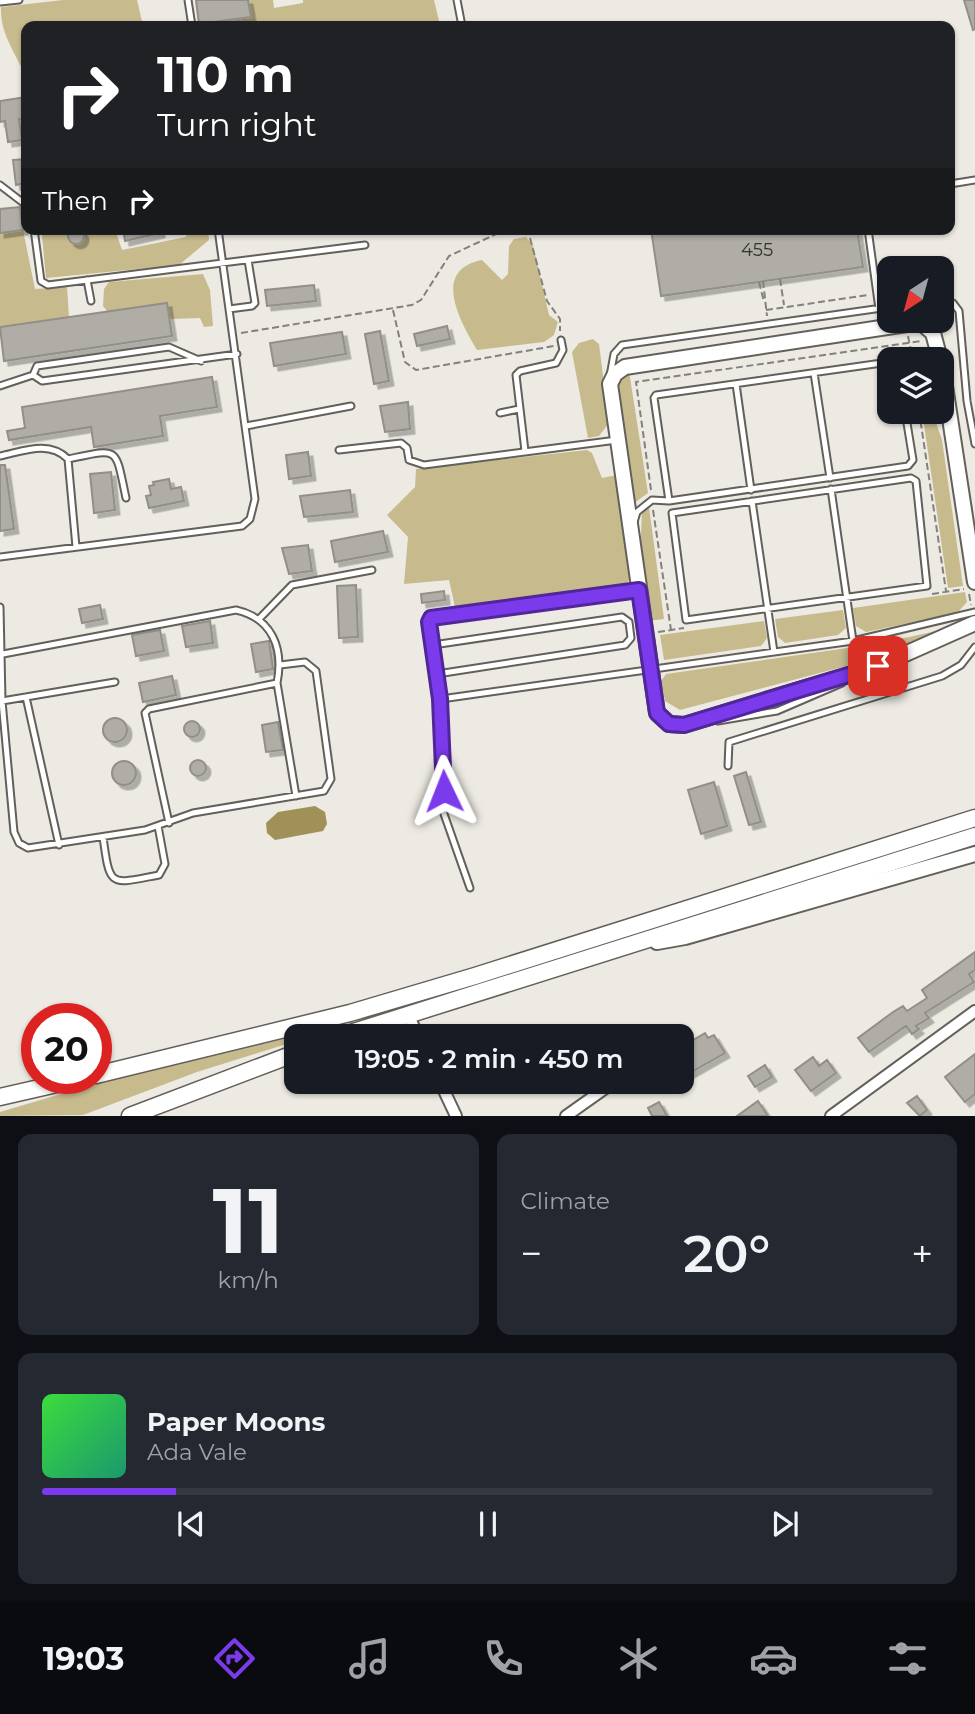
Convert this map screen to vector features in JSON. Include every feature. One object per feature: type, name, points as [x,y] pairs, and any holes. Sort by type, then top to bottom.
[{"type":"main road","points":[[112,1071],[350,1013],[975,818]]},
{"type":"main road","points":[[378,1024],[975,835]]},
{"type":"main road","points":[[130,1115],[284,1057]]},
{"type":"main road","points":[[0,1097],[21,1092]]},
{"type":"street","points":[[877,329],[625,367],[615,374],[610,384],[657,713],[669,724],[684,725],[878,666],[975,623]]},
{"type":"street","points":[[951,424],[975,582]]},
{"type":"street","points":[[600,953],[685,937],[975,854]]},
{"type":"street","points":[[831,1115],[975,1011]]},
{"type":"street","points":[[408,1014],[413,1024]]},
{"type":"street","points":[[446,1094],[456,1115]]},
{"type":"street","points":[[566,1115],[597,1094]]},
{"type":"lane","points":[[0,2],[19,0]]},
{"type":"lane","points":[[188,0],[191,21]]},
{"type":"lane","points":[[457,0],[461,21]]},
{"type":"lane","points":[[955,183],[975,180]]},
{"type":"lane","points":[[0,185],[21,199]]},
{"type":"lane","points":[[35,235],[43,284],[365,245]]},
{"type":"lane","points":[[0,557],[242,526],[250,519],[255,509],[246,426],[219,235]]},
{"type":"lane","points":[[869,235],[877,293]]},
{"type":"lane","points":[[229,309],[252,306],[255,303],[248,260]]},
{"type":"lane","points":[[87,280],[91,301]]},
{"type":"lane","points":[[954,304],[959,311],[967,401],[975,444]]},
{"type":"lane","points":[[610,384],[614,354],[622,345],[877,309]]},
{"type":"lane","points":[[525,451],[516,375],[520,371],[556,363],[563,350],[561,340]]},
{"type":"lane","points":[[0,386],[33,375],[37,366],[169,347],[201,361]]},
{"type":"lane","points":[[33,375],[42,382],[237,355]]},
{"type":"lane","points":[[669,501],[654,396],[877,364]]},
{"type":"lane","points":[[814,373],[830,478]]},
{"type":"lane","points":[[736,384],[751,490]]},
{"type":"lane","points":[[246,426],[351,406]]},
{"type":"lane","points":[[500,413],[519,410]]},
{"type":"lane","points":[[632,532],[637,512],[652,500],[669,501],[751,490],[911,464],[906,424]]},
{"type":"lane","points":[[338,450],[401,443],[407,448],[409,460],[424,465],[617,440]]},
{"type":"lane","points":[[0,456],[43,447],[59,450],[68,459],[76,547]]},
{"type":"lane","points":[[68,459],[105,451],[112,453],[117,458],[125,498]]},
{"type":"lane","points":[[911,478],[916,481],[928,584],[687,620],[670,516],[831,489],[911,478]]},
{"type":"lane","points":[[831,489],[853,641]]},
{"type":"lane","points":[[752,501],[774,652]]},
{"type":"lane","points":[[971,552],[975,535]]},
{"type":"lane","points":[[259,619],[292,584],[372,570]]},
{"type":"lane","points":[[431,618],[639,590]]},
{"type":"lane","points":[[0,607],[2,701],[14,832],[19,843],[28,848],[59,845],[158,826],[193,813],[324,792],[331,779],[316,671],[306,662],[280,665]]},
{"type":"lane","points":[[430,608],[429,622],[440,699],[444,814],[470,888]]},
{"type":"lane","points":[[3,654],[236,610],[254,614],[273,638],[280,665],[277,682],[296,796]]},
{"type":"lane","points":[[440,699],[853,641],[975,612]]},
{"type":"lane","points":[[433,645],[622,617],[629,622],[631,638],[625,645],[437,674]]},
{"type":"lane","points":[[728,765],[729,743],[741,737],[786,726],[942,676],[961,665],[975,647]]},
{"type":"lane","points":[[2,701],[115,682]]},
{"type":"lane","points":[[169,823],[145,713],[149,709],[277,682]]},
{"type":"lane","points":[[26,697],[59,845]]},
{"type":"lane","points":[[103,837],[108,873],[113,879],[121,882],[159,875],[165,864],[158,826]]},
{"type":"path","points":[[233,334],[393,310],[421,299],[449,256],[494,235]]},
{"type":"path","points":[[393,310],[405,362],[416,370],[557,346],[561,340],[560,319],[547,300],[530,235]]},
{"type":"path","points":[[780,279],[784,307]]},
{"type":"path","points":[[761,281],[766,310],[877,293]]},
{"type":"path","points":[[908,333],[910,347]]},
{"type":"path","points":[[671,630],[636,383],[922,341]]},
{"type":"path","points":[[921,424],[946,592]]},
{"type":"shaded area","points":[[63,0],[137,0],[142,21],[21,21],[21,68],[3,27],[1,7]]},
{"type":"shaded area","points":[[248,0],[273,0],[274,8],[303,3],[303,0],[434,0],[439,21],[228,21],[250,17]]},
{"type":"shaded area","points":[[21,230],[35,289],[67,287],[69,317],[0,327],[0,233]]},
{"type":"shaded area","points":[[117,235],[122,250],[186,235],[209,235],[209,240],[179,265],[46,278],[42,236]]},
{"type":"shaded area","points":[[526,237],[533,245],[549,315],[558,322],[554,335],[544,342],[477,350],[463,325],[454,298],[457,274],[466,266],[482,260],[502,280],[508,274],[509,246],[514,239]]},
{"type":"shaded area","points":[[203,274],[210,290],[213,326],[204,327],[200,318],[170,319],[167,303],[108,312],[103,306],[104,289],[109,282]]},
{"type":"shaded area","points":[[593,339],[599,344],[609,423],[599,436],[588,438],[572,352],[579,343]]},
{"type":"shaded area","points":[[629,371],[648,493],[633,504],[616,379]]},
{"type":"shaded area","points":[[924,424],[936,424],[942,440],[963,586],[948,588]]},
{"type":"shaded area","points":[[587,450],[592,453],[602,478],[617,475],[632,574],[627,584],[455,607],[449,580],[404,584],[408,537],[387,515],[415,487],[416,469]]},
{"type":"shaded area","points":[[649,507],[664,619],[648,621],[640,560],[642,510]]},
{"type":"shaded area","points":[[965,592],[967,602],[959,611],[947,615],[866,632],[856,626],[853,608]]},
{"type":"shaded area","points":[[843,610],[846,628],[838,635],[785,643],[778,637],[775,619]]},
{"type":"shaded area","points":[[764,621],[767,638],[761,646],[664,660],[660,635]]},
{"type":"shaded area","points":[[936,631],[939,635],[895,653],[680,710],[665,701],[661,681],[666,674],[882,643]]},
{"type":"shaded area","points":[[315,806],[325,812],[327,824],[323,831],[275,840],[267,833],[266,823],[278,812]]},
{"type":"shaded area","points":[[284,1039],[284,1045],[197,1072],[83,1115],[0,1116],[0,1112],[61,1094],[112,1094],[112,1079]]},
{"type":"building","points":[[196,0],[248,0],[251,17],[199,21]]},
{"type":"building","points":[[964,0],[975,0],[973,30]]},
{"type":"building","points":[[21,98],[21,140],[8,142],[5,121],[0,122],[0,101]]},
{"type":"building","points":[[21,159],[21,184],[16,185],[13,160]]},
{"type":"building","points":[[20,207],[21,230],[0,233],[0,209]]},
{"type":"building","points":[[68,235],[84,235],[79,244],[73,244],[68,239]]},
{"type":"building","points":[[124,235],[151,235],[125,241]]},
{"type":"building","points":[[652,235],[858,235],[863,267],[661,296]]},
{"type":"building","points":[[314,285],[316,301],[267,306],[265,290]]},
{"type":"building","points":[[167,303],[172,336],[4,361],[0,327]]},
{"type":"building","points":[[447,326],[450,339],[417,346],[414,334]]},
{"type":"building","points":[[380,331],[389,381],[374,384],[365,334]]},
{"type":"building","points":[[342,332],[346,354],[274,366],[270,343]]},
{"type":"building","points":[[212,377],[217,407],[160,416],[163,436],[94,447],[91,427],[9,440],[7,431],[25,428],[22,407]]},
{"type":"building","points":[[408,402],[410,429],[385,432],[380,406]]},
{"type":"building","points":[[308,452],[311,476],[289,479],[286,455]]},
{"type":"building","points":[[0,465],[5,465],[14,529],[0,531]]},
{"type":"building","points":[[111,472],[115,510],[94,513],[90,474]]},
{"type":"building","points":[[169,479],[171,489],[181,487],[184,501],[149,508],[146,496],[151,495],[149,486],[154,485],[153,482]]},
{"type":"building","points":[[350,490],[353,512],[304,517],[300,496]]},
{"type":"building","points":[[383,531],[388,552],[335,562],[331,541]]},
{"type":"building","points":[[308,545],[312,571],[289,574],[282,548]]},
{"type":"building","points":[[356,585],[358,637],[339,638],[337,586]]},
{"type":"building","points":[[444,591],[445,600],[422,603],[421,594]]},
{"type":"building","points":[[100,605],[103,619],[82,623],[79,609]]},
{"type":"building","points":[[210,621],[213,643],[186,647],[182,626]]},
{"type":"building","points":[[160,630],[164,651],[136,656],[132,635]]},
{"type":"building","points":[[269,641],[273,669],[256,672],[251,644]]},
{"type":"building","points":[[172,676],[176,695],[143,702],[139,683]]},
{"type":"building","points":[[115,718],[126,725],[127,730],[120,741],[115,742],[104,735],[103,730],[110,719]]},
{"type":"building","points":[[192,721],[198,723],[198,735],[192,737],[186,735],[184,729],[186,723]]},
{"type":"building","points":[[278,722],[283,750],[266,752],[262,725]]},
{"type":"building","points":[[198,760],[204,762],[204,774],[198,776],[192,774],[190,768],[192,762]]},
{"type":"building","points":[[124,761],[135,768],[136,773],[129,784],[124,785],[113,778],[112,773],[119,762]]},
{"type":"building","points":[[746,772],[761,822],[749,825],[734,776]]},
{"type":"building","points":[[714,782],[727,826],[701,834],[688,790]]},
{"type":"building","points":[[975,952],[975,970],[969,974],[974,982],[925,1013],[929,1018],[916,1026],[919,1029],[912,1034],[906,1026],[869,1052],[858,1038],[903,1006],[907,1011],[927,998],[922,990]]},
{"type":"building","points":[[705,1033],[708,1038],[714,1035],[725,1053],[694,1071],[694,1039]]},
{"type":"building","points":[[975,1054],[975,1094],[965,1102],[945,1077]]},
{"type":"building","points":[[813,1057],[819,1066],[827,1060],[836,1073],[811,1091],[795,1070]]},
{"type":"building","points":[[765,1065],[772,1077],[755,1087],[748,1076]]},
{"type":"building","points":[[917,1096],[927,1110],[920,1116],[907,1103]]},
{"type":"building","points":[[758,1101],[768,1116],[737,1116]]},
{"type":"building","points":[[659,1102],[667,1116],[652,1116],[648,1108]]},
{"type":"route","points":[[444,791],[440,699],[429,622],[431,618],[639,590],[657,713],[669,724],[684,725],[878,666]]}]
